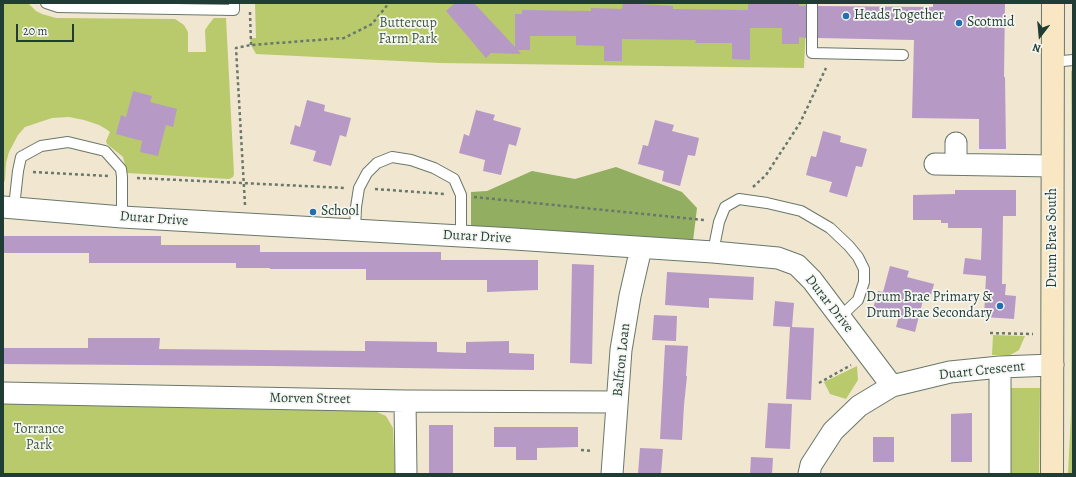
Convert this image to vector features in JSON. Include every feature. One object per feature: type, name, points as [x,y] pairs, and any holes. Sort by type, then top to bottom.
[{"type":"main road","name":"Drum Brae South","points":[[1052,474],[1052,166],[1063,61],[1053,3]]},
{"type":"street","points":[[956,143],[956,164]]},
{"type":"street","points":[[935,164],[1052,166]]},
{"type":"street","name":"Durar Drive","points":[[9,207],[122,217],[461,236],[713,252],[778,258],[797,265],[812,280],[892,386]]},
{"type":"street","name":"Balfron Loan","points":[[612,474],[621,350],[630,296],[641,248]]},
{"type":"street","name":"Duart Crescent","points":[[809,474],[812,465],[833,431],[859,406],[892,386],[950,372],[1000,367],[1053,366]]},
{"type":"street","points":[[1000,367],[1000,474]]},
{"type":"street","name":"Morven Street","points":[[3,393],[405,401],[617,402]]},
{"type":"street","points":[[405,401],[406,474]]},
{"type":"lane","points":[[46,3],[58,7],[234,6]]},
{"type":"lane","points":[[812,3],[812,53],[902,55]]},
{"type":"lane","points":[[9,207],[21,157],[41,146],[68,142],[105,151],[121,169],[122,217]]},
{"type":"lane","points":[[355,230],[359,188],[364,178],[377,163],[392,157],[411,160],[434,168],[454,179],[461,195],[461,236]]},
{"type":"lane","points":[[713,252],[718,222],[725,208],[739,199],[767,203],[801,211],[830,228],[849,246],[858,257],[864,269],[864,282],[858,300],[840,317]]},
{"type":"path","points":[[246,224],[236,48],[344,38],[372,24],[389,3]]},
{"type":"path","points":[[234,6],[250,6],[251,46]]},
{"type":"path","points":[[739,199],[766,175],[800,123],[826,68],[828,54]]},
{"type":"path","points":[[990,332],[1053,334]]},
{"type":"path","points":[[819,383],[869,356]]},
{"type":"green space","points":[[3,3],[28,3],[36,11],[56,18],[175,19],[184,25],[188,32],[188,52],[206,52],[205,30],[214,18],[226,18],[233,177],[229,179],[127,173],[123,157],[107,144],[106,141],[110,132],[99,125],[69,117],[52,118],[25,127],[18,135],[9,152],[6,163],[5,180],[3,184]]},
{"type":"green space","name":"Buttercup Farm Park","points":[[255,3],[807,3],[804,68],[440,63],[256,54],[251,45],[250,38],[256,38]]},
{"type":"green space","points":[[1073,70],[1073,474],[1068,474],[1071,414],[1071,71]]},
{"type":"green space","points":[[616,167],[682,192],[697,208],[693,241],[471,227],[471,192],[487,191],[532,171],[575,179]]},
{"type":"green space","points":[[993,335],[1025,336],[1019,350],[1014,353],[1010,355],[992,355]]},
{"type":"green space","points":[[857,366],[858,380],[846,399],[830,394],[824,382]]},
{"type":"green space","points":[[1010,388],[1040,388],[1039,474],[1011,474]]},
{"type":"green space","name":"Torrance Park","points":[[3,402],[368,408],[386,416],[393,428],[395,474],[3,474]]},
{"type":"building","points":[[455,3],[474,3],[515,47],[515,14],[522,14],[522,10],[591,11],[591,8],[622,9],[623,3],[673,6],[673,9],[748,10],[748,3],[799,3],[799,6],[806,6],[806,38],[799,37],[799,44],[782,44],[782,28],[750,28],[750,60],[732,59],[732,43],[695,43],[696,40],[622,39],[622,61],[604,61],[604,46],[576,45],[576,36],[530,36],[530,50],[518,50],[521,54],[491,53],[486,58],[446,11]]},
{"type":"building","points":[[933,3],[1005,3],[1004,77],[1006,149],[979,149],[979,119],[912,118],[914,40],[818,38],[818,6],[933,7]]},
{"type":"building","points":[[133,91],[152,96],[150,102],[177,109],[173,127],[166,125],[158,156],[140,152],[142,141],[116,134],[121,115],[126,117]]},
{"type":"building","points":[[307,100],[325,105],[324,111],[351,118],[346,137],[340,135],[331,166],[313,161],[316,151],[290,144],[295,125],[300,127]]},
{"type":"building","points":[[476,110],[495,115],[493,120],[521,128],[516,146],[509,144],[501,175],[483,171],[485,160],[459,153],[464,134],[469,136]]},
{"type":"building","points":[[655,120],[674,125],[672,131],[699,138],[695,156],[688,155],[680,186],[662,181],[664,171],[638,164],[643,145],[648,146]]},
{"type":"building","points":[[823,131],[841,136],[840,142],[867,149],[862,167],[856,166],[847,197],[829,192],[832,182],[806,175],[811,156],[816,157]]},
{"type":"building","points":[[955,190],[1016,190],[1016,216],[1003,216],[1002,284],[1006,284],[1005,295],[1016,296],[1014,319],[984,317],[986,276],[963,274],[965,258],[981,260],[982,228],[948,228],[948,223],[941,223],[941,220],[913,220],[913,195],[955,194]]},
{"type":"building","points":[[3,236],[161,236],[161,245],[260,245],[260,252],[441,252],[441,260],[538,260],[538,290],[487,292],[487,280],[366,280],[366,269],[236,268],[236,263],[89,263],[89,253],[3,253]]},
{"type":"building","points":[[572,264],[594,265],[592,364],[570,363]]},
{"type":"building","points":[[890,266],[909,271],[907,277],[934,284],[929,302],[923,300],[915,332],[896,327],[899,316],[873,309],[878,291],[883,292]]},
{"type":"building","points":[[667,272],[754,277],[753,300],[709,298],[709,308],[665,305]]},
{"type":"building","points":[[775,301],[794,303],[792,327],[814,328],[811,400],[786,399],[790,327],[773,326]]},
{"type":"building","points":[[654,315],[677,316],[676,341],[652,340]]},
{"type":"building","points":[[88,338],[160,338],[159,349],[365,351],[365,341],[437,342],[437,352],[466,353],[466,342],[509,341],[509,353],[534,354],[534,370],[3,364],[3,348],[88,348]]},
{"type":"building","points":[[665,345],[688,346],[682,440],[660,439]]},
{"type":"building","points":[[768,403],[792,404],[790,449],[765,448]]},
{"type":"building","points":[[972,413],[972,462],[951,462],[951,414]]},
{"type":"building","points":[[429,425],[453,425],[453,474],[429,474]]},
{"type":"building","points":[[494,427],[578,427],[578,447],[537,448],[537,460],[516,460],[516,447],[494,447]]},
{"type":"building","points":[[873,437],[894,437],[894,462],[873,462]]},
{"type":"building","points":[[640,448],[663,449],[661,474],[638,474]]},
{"type":"building","points":[[751,457],[773,458],[772,474],[750,474]]},
{"type":"place","name":"Heads Together","points":[[846,16]]},
{"type":"place","name":"Scotmid","points":[[959,23]]},
{"type":"place","name":"School","points":[[313,212]]},
{"type":"place","name":"Drum Brae Primary & Drum Brae Secondary","points":[[1000,306]]}]
